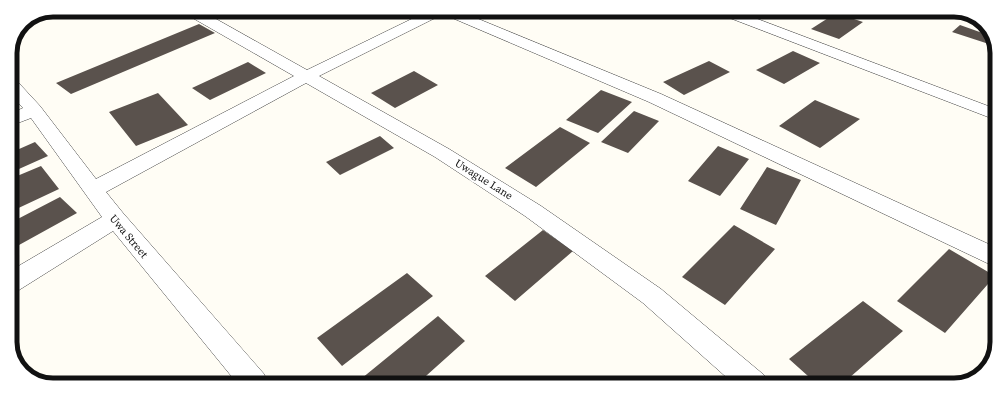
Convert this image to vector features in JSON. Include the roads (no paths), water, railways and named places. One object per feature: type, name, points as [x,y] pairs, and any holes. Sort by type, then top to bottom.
[{"type":"street","name":"Uwague Lane","points":[[202,17],[442,153],[533,210],[652,296],[747,378]]},
{"type":"street","points":[[93,190],[307,76],[427,17]]},
{"type":"street","points":[[461,17],[655,98],[990,255]]},
{"type":"street","points":[[747,17],[990,113]]},
{"type":"street","name":"Uwa Street","points":[[17,92],[34,110],[115,219],[250,378]]},
{"type":"street","points":[[17,118],[34,110]]},
{"type":"street","points":[[17,279],[115,219]]}]
